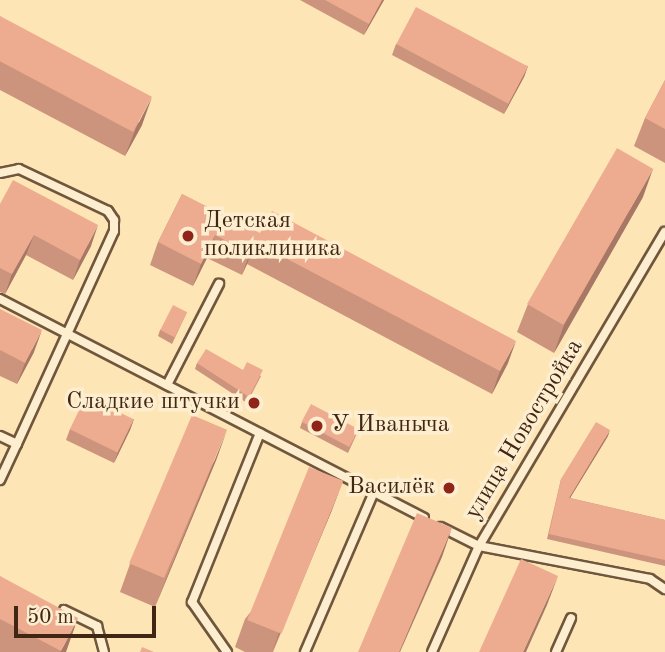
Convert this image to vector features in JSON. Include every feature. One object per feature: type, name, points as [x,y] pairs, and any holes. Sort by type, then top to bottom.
[{"type":"lane","points":[[0,173],[19,169],[108,211],[114,220],[114,231],[69,335],[0,480]]},
{"type":"lane","name":"улица Новостройка","points":[[0,299],[479,546],[665,232]]},
{"type":"lane","points":[[167,385],[219,284]]},
{"type":"lane","points":[[227,652],[192,602],[260,433]]},
{"type":"lane","points":[[0,436],[17,444]]},
{"type":"lane","points":[[305,652],[374,492]]},
{"type":"lane","points":[[432,652],[479,546],[650,579],[665,589]]},
{"type":"lane","points":[[48,603],[97,626],[104,652]]},
{"type":"lane","points":[[556,652],[571,618]]},
{"type":"building","points":[[325,0],[382,0],[369,24]]},
{"type":"building","points":[[416,7],[528,67],[508,104],[396,44]]},
{"type":"building","points":[[0,16],[152,97],[133,132],[0,61]]},
{"type":"building","points":[[665,80],[665,129],[645,118]]},
{"type":"building","points":[[617,148],[653,169],[563,325],[527,304]]},
{"type":"building","points":[[13,180],[98,225],[80,260],[34,235],[12,274],[0,268],[0,204]]},
{"type":"building","points":[[182,194],[260,233],[272,211],[516,341],[500,371],[255,242],[250,253],[215,235],[201,264],[158,242]]},
{"type":"building","points":[[173,305],[187,312],[175,337],[160,330]]},
{"type":"building","points":[[0,309],[42,330],[25,363],[0,350]]},
{"type":"building","points":[[206,349],[243,370],[247,362],[263,370],[249,397],[197,363]]},
{"type":"building","points":[[86,396],[134,419],[117,452],[70,429]]},
{"type":"building","points":[[311,404],[359,429],[349,447],[302,422]]},
{"type":"building","points":[[192,415],[227,430],[164,578],[129,563]]},
{"type":"building","points":[[596,422],[610,430],[569,498],[665,520],[665,560],[549,534],[561,479]]},
{"type":"building","points":[[309,467],[343,481],[281,634],[247,620]]},
{"type":"building","points":[[417,513],[452,528],[399,652],[358,652]]},
{"type":"building","points":[[521,559],[558,576],[523,652],[479,652]]},
{"type":"building","points":[[0,576],[78,618],[61,651],[0,619]]},
{"type":"building","points":[[142,647],[154,652],[140,652]]},
{"type":"place","name":"Детская поликлиника","points":[[188,236]]},
{"type":"place","name":"Сладкие штучки","points":[[254,403]]},
{"type":"place","name":"У Иваныча","points":[[317,426]]},
{"type":"place","name":"Василёк","points":[[449,488]]}]
